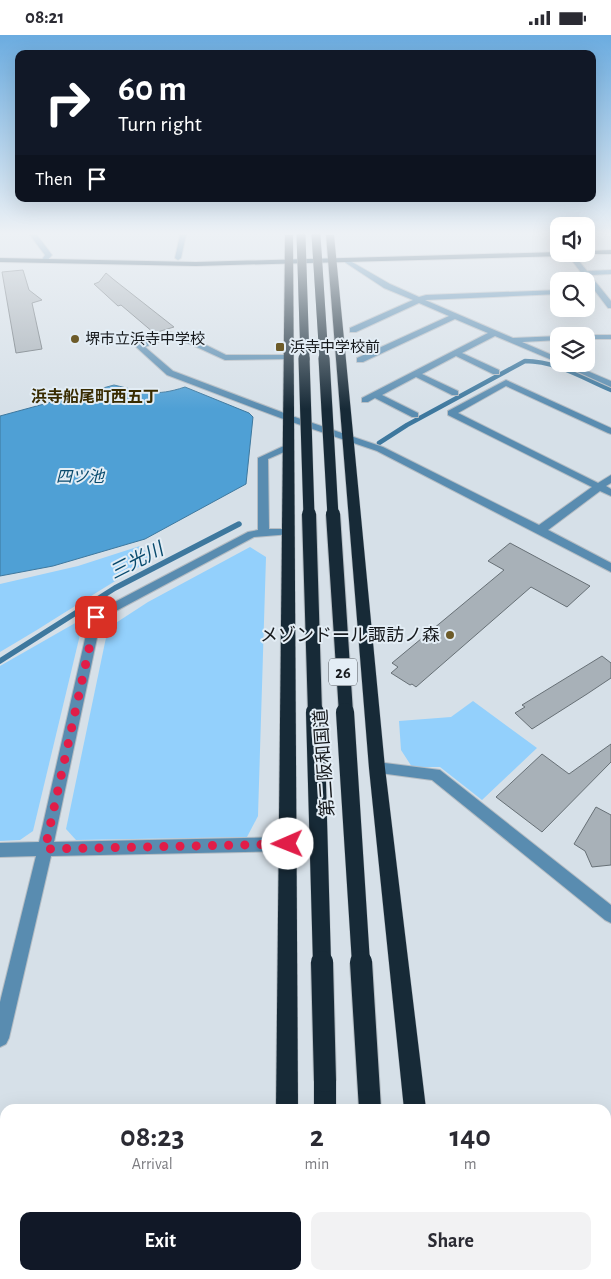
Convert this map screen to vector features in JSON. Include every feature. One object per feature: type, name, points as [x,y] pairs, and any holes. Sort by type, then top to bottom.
[{"type":"highway","points":[[286,1104],[288,293]]},
{"type":"highway","name":"第二阪和国道","points":[[303,293],[325,1104]]},
{"type":"highway","name":"第二阪和国道","points":[[320,293],[370,1104]]},
{"type":"highway","name":"26","points":[[338,293],[347,437],[377,768],[414,1104]]},
{"type":"street","points":[[403,293],[550,357]]},
{"type":"street","points":[[352,330],[426,297],[531,293]]},
{"type":"street","points":[[600,293],[611,306]]},
{"type":"street","points":[[360,360],[455,316]]},
{"type":"street","points":[[365,400],[494,333]]},
{"type":"street","points":[[289,357],[226,358],[170,334],[139,346],[170,373],[289,418],[380,449],[611,568]]},
{"type":"street","points":[[595,337],[611,337]]},
{"type":"street","points":[[509,340],[550,338]]},
{"type":"street","points":[[456,353],[496,372]]},
{"type":"street","points":[[583,372],[611,384]]},
{"type":"street","points":[[416,374],[455,393]]},
{"type":"street","points":[[611,431],[506,383],[451,413],[611,493]]},
{"type":"street","points":[[375,395],[414,415]]},
{"type":"street","points":[[264,533],[262,498],[263,458],[288,447]]},
{"type":"street","points":[[540,530],[611,478]]},
{"type":"street","points":[[0,1037],[45,849],[96,617],[252,534],[287,532]]},
{"type":"street","points":[[377,768],[435,774],[611,915]]},
{"type":"street","points":[[0,850],[288,844]]},
{"type":"shaded area","points":[[140,546],[153,559],[0,652],[0,584],[78,566]]},
{"type":"shaded area","points":[[250,547],[266,557],[258,816],[247,837],[76,840],[66,829],[108,628],[148,602]]},
{"type":"shaded area","points":[[84,618],[33,831],[20,840],[0,841],[0,666]]},
{"type":"shaded area","points":[[473,701],[537,748],[482,800],[440,767],[412,767],[401,750],[399,721],[451,717]]},
{"type":"water","name":"四ツ池","points":[[114,385],[157,393],[185,387],[249,413],[253,417],[246,484],[145,539],[53,566],[0,576],[0,416]]},
{"type":"building","points":[[6,293],[33,293],[42,300],[32,303],[42,349],[16,353]]},
{"type":"building","points":[[104,293],[131,293],[174,327],[154,333],[121,305],[118,306]]},
{"type":"building","name":"メゾンドール諏訪ノ森","points":[[510,543],[590,586],[567,607],[531,587],[416,687],[391,673],[398,667],[392,663],[504,570],[488,561]]},
{"type":"building","points":[[602,656],[611,663],[611,678],[587,694],[532,729],[515,713],[525,707],[522,705]]},
{"type":"building","points":[[611,744],[611,762],[542,832],[496,797],[542,754],[569,774]]},
{"type":"building","points":[[596,807],[611,815],[611,865],[592,867],[585,851],[574,844]]},
{"type":"waterway","name":"三光川","points":[[379,443],[407,425],[525,361],[558,367],[611,390]]},
{"type":"waterway","name":"三光川","points":[[0,661],[115,588],[239,524]]},
{"type":"place","name":"堺市立浜寺中学校","points":[[75,339]]},
{"type":"place","name":"浜寺中学校前","points":[[280,347]]},
{"type":"place","name":"メゾンドール諏訪ノ森","points":[[450,635]]},
{"type":"district","name":"浜寺船尾町西五丁","points":[[95,396]]},
{"type":"route","points":[[96,617],[45,849],[288,844]]}]
